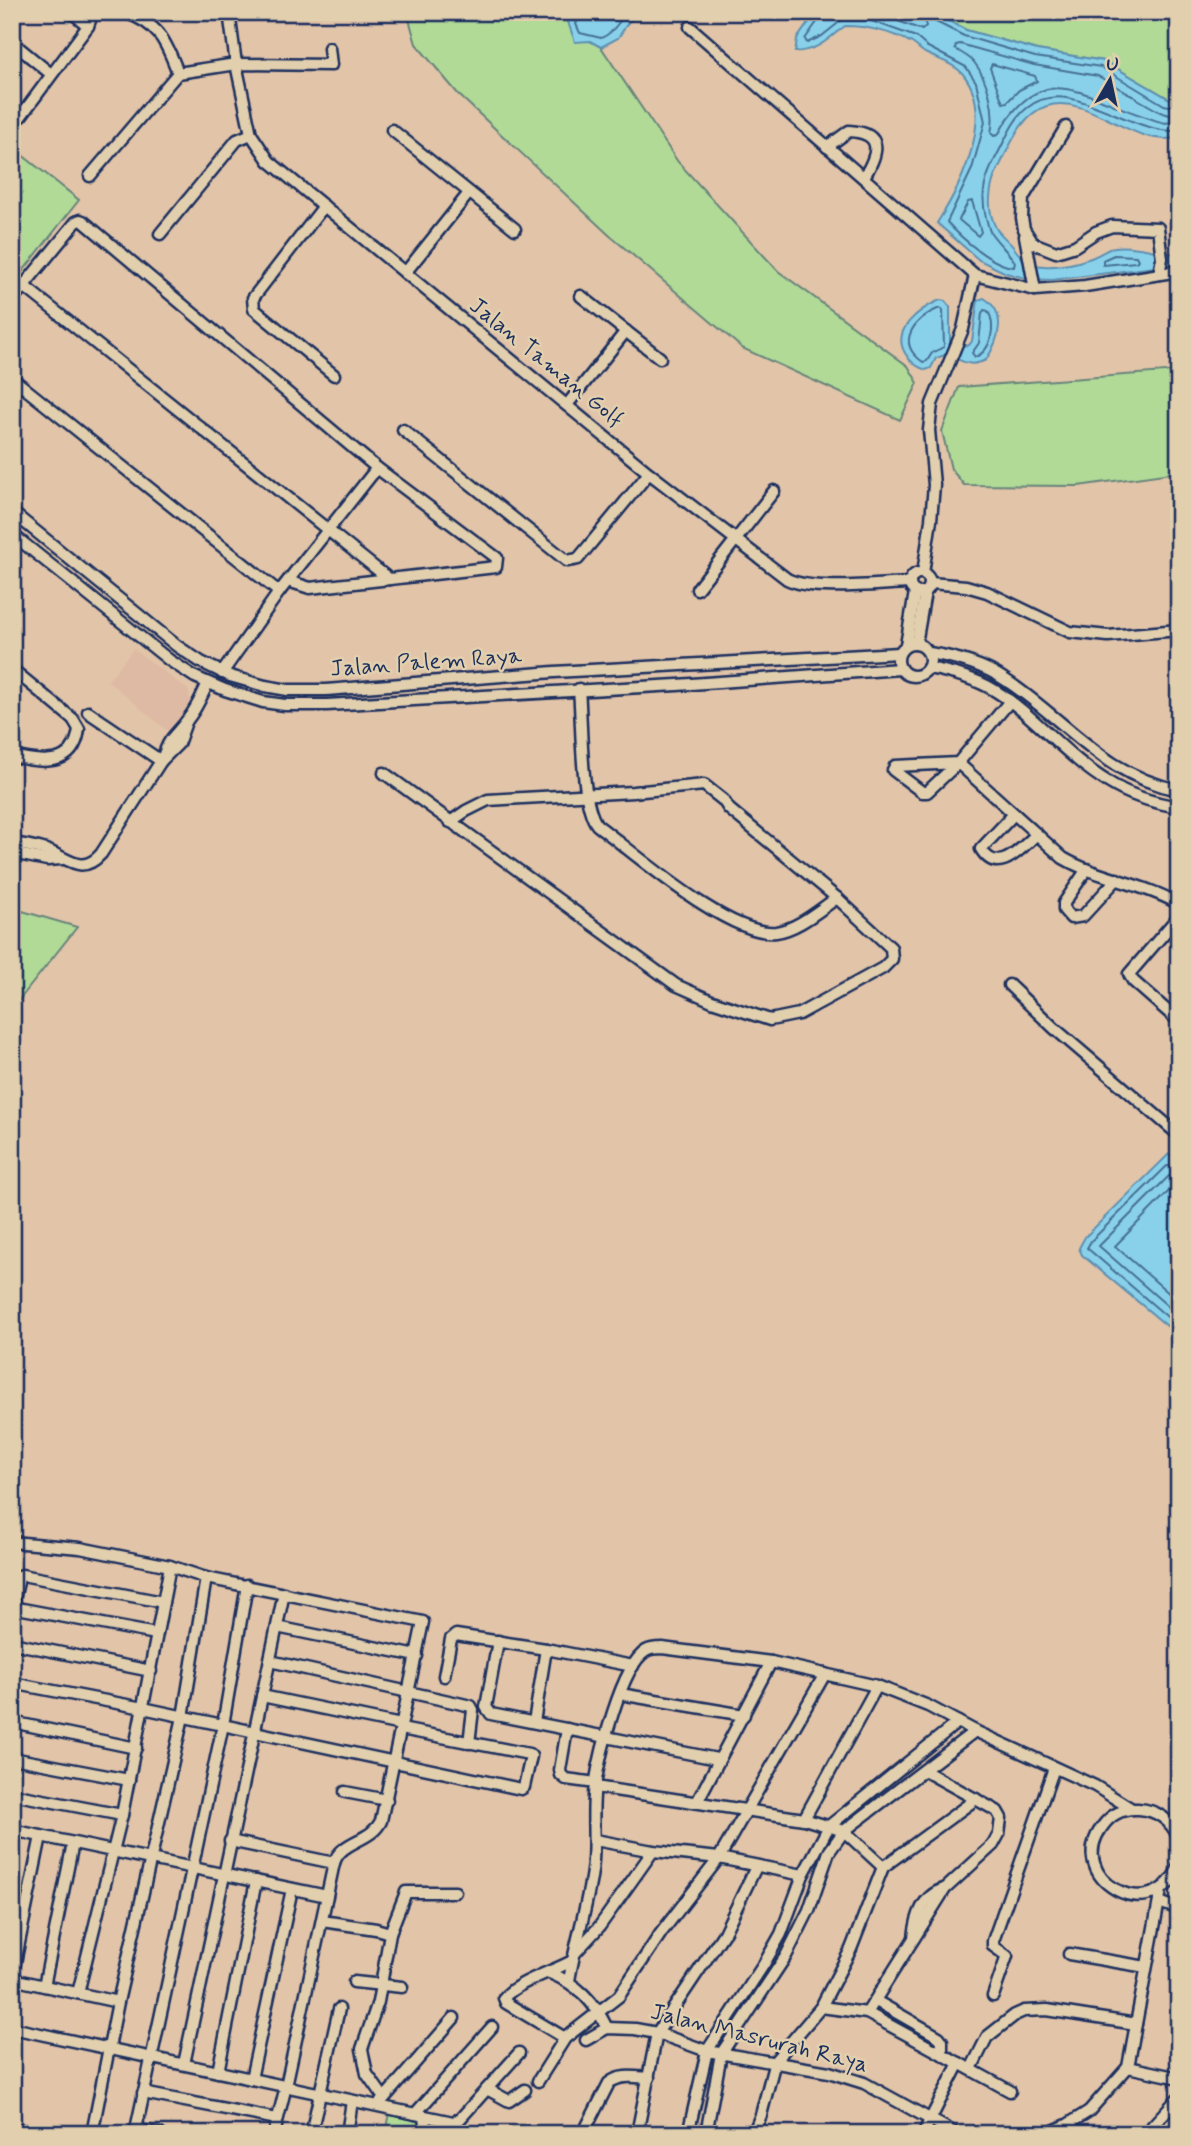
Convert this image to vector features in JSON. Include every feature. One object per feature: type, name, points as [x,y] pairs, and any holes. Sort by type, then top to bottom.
[{"type":"street","points":[[72,12],[88,26]]},
{"type":"street","points":[[12,118],[21,116],[88,26],[93,12]]},
{"type":"street","points":[[107,13],[122,12],[143,19],[157,31],[170,50],[178,73]]},
{"type":"street","name":"Jalan Taman Golf","points":[[229,12],[236,64],[251,134],[269,161],[649,472],[793,582],[920,588],[966,586],[987,592],[1070,632],[1108,636],[1179,630]]},
{"type":"street","points":[[690,27],[975,275],[1034,286],[1085,286],[1160,271],[1179,271]]},
{"type":"street","points":[[12,42],[51,74]]},
{"type":"street","points":[[90,176],[178,73],[236,64],[331,65],[330,48]]},
{"type":"street","points":[[1034,286],[1022,218],[1023,198],[1066,127]]},
{"type":"street","points":[[392,130],[515,229]]},
{"type":"street","points":[[827,147],[849,131],[869,135],[877,150],[864,177]]},
{"type":"street","points":[[160,234],[237,140],[251,134]]},
{"type":"street","points":[[405,272],[469,193]]},
{"type":"street","points":[[324,206],[253,298],[252,303],[254,309],[334,375]]},
{"type":"street","points":[[12,300],[76,222],[83,221],[377,468],[497,558],[498,562],[496,567],[310,588],[288,581]]},
{"type":"street","points":[[1024,229],[1033,243],[1056,252],[1075,246],[1096,232],[1112,226],[1158,228],[1160,271]]},
{"type":"street","points":[[923,573],[932,520],[934,485],[929,430],[932,404],[963,329],[975,275]]},
{"type":"street","points":[[24,286],[389,579]]},
{"type":"street","points":[[581,296],[660,358]]},
{"type":"street","points":[[567,405],[626,331]]},
{"type":"street","points":[[12,378],[279,592]]},
{"type":"street","points":[[403,430],[567,561],[578,559],[649,472]]},
{"type":"street","points":[[222,673],[279,592],[377,468]]},
{"type":"street","points":[[697,589],[774,491]]},
{"type":"street","name":"Jalan Palem Raya","points":[[12,512],[177,646],[222,673],[265,687],[326,690],[907,647]]},
{"type":"street","name":"Jalan Palem Raya","points":[[12,534],[169,660],[208,683],[263,702],[327,705],[900,669]]},
{"type":"street","points":[[920,588],[913,575],[923,573],[928,577],[920,588],[907,647],[897,658],[900,669],[909,676],[920,675],[928,668],[929,653]]},
{"type":"street","points":[[907,647],[926,649],[929,653],[964,661],[1002,677],[1087,747],[1118,768],[1139,778],[1179,790]]},
{"type":"street","points":[[928,668],[964,676],[995,690],[1085,767],[1108,782],[1131,795],[1179,807]]},
{"type":"street","points":[[12,669],[73,719],[79,729],[75,743],[58,760],[46,762],[12,756]]},
{"type":"street","points":[[12,843],[50,851],[62,859],[83,865],[94,862],[161,761],[169,740],[197,706],[208,683]]},
{"type":"street","points":[[579,689],[586,794],[590,813],[597,825],[708,908],[736,924],[764,931],[779,931],[797,924],[837,898]]},
{"type":"street","points":[[1010,701],[958,762],[927,792],[922,792],[893,770],[895,766],[958,762],[1063,858],[1163,895],[1179,904]]},
{"type":"street","points":[[88,712],[161,761]]},
{"type":"street","points":[[384,773],[450,822],[676,985],[712,1001],[770,1020],[787,1018],[883,968],[892,959],[891,948],[837,898],[729,809],[723,800],[704,785],[488,800],[450,822]]},
{"type":"street","points":[[1014,814],[981,849],[991,860],[998,862],[1010,857],[1037,834]]},
{"type":"street","points":[[12,853],[47,860],[62,859]]},
{"type":"street","points":[[1087,869],[1064,902],[1063,910],[1071,918],[1083,916],[1117,879]]},
{"type":"street","points":[[1179,916],[1129,974],[1133,981],[1173,1016],[1179,1017]]},
{"type":"street","points":[[1009,985],[1054,1028],[1179,1135]]},
{"type":"street","points":[[12,1542],[80,1548],[170,1566],[206,1578],[422,1620],[417,1656],[381,1821],[376,1830],[339,1851],[334,1863],[274,2134]]},
{"type":"street","points":[[78,1993],[122,1815],[170,1566]]},
{"type":"street","points":[[156,1634],[12,1607],[22,1575],[163,1602]]},
{"type":"street","points":[[92,2134],[118,2002],[183,1717],[206,1578]]},
{"type":"street","points":[[160,2134],[136,2131],[223,1725],[247,1585]]},
{"type":"street","points":[[184,2064],[284,1593]]},
{"type":"street","points":[[277,1627],[417,1656]]},
{"type":"street","points":[[444,1676],[451,1639],[455,1636],[547,1649],[633,1666]]},
{"type":"street","points":[[498,1641],[487,1709],[494,1714],[718,1759]]},
{"type":"street","points":[[12,1643],[150,1671]]},
{"type":"street","points":[[569,1981],[588,1895],[596,1840],[595,1785],[606,1738],[620,1694],[633,1666],[645,1651],[653,1648],[771,1662],[877,1685],[928,1706],[975,1731],[1096,1786],[1132,1809]]},
{"type":"street","points":[[534,1722],[547,1649]]},
{"type":"street","points":[[271,1661],[473,1708],[469,1743]]},
{"type":"street","points":[[697,1802],[771,1662]]},
{"type":"street","points":[[538,2081],[565,2038],[619,1996],[661,1933],[719,1858],[825,1674]]},
{"type":"street","points":[[12,1683],[143,1707],[395,1763],[524,1788],[530,1754],[469,1743],[262,1696]]},
{"type":"street","points":[[804,1819],[877,1685]]},
{"type":"street","points":[[620,1694],[744,1715]]},
{"type":"street","points":[[12,1722],[135,1748]]},
{"type":"street","points":[[688,2134],[707,2051],[781,1934],[803,1875],[829,1826],[958,1722]]},
{"type":"street","points":[[567,1729],[560,1774],[566,1779],[747,1812],[804,1819],[844,1830],[883,1867]]},
{"type":"street","points":[[706,2134],[721,2054],[786,1956],[809,1910],[829,1852],[844,1830],[975,1731]]},
{"type":"street","points":[[12,1758],[129,1780]]},
{"type":"street","points":[[993,1996],[1007,1956],[993,1946],[993,1941],[1054,1768]]},
{"type":"street","points":[[867,2014],[914,1941],[919,1913],[933,1894],[945,1889],[993,1845],[999,1834],[1000,1814],[925,1771]]},
{"type":"street","points":[[345,1792],[387,1800]]},
{"type":"street","points":[[12,1794],[122,1815]]},
{"type":"street","points":[[1106,1821],[1110,1797]]},
{"type":"street","points":[[753,2134],[761,2115],[775,2061],[821,2007],[851,1949],[883,1867],[976,1799]]},
{"type":"street","points":[[1178,1834],[1159,1814],[1146,1809],[1132,1809],[1118,1813],[1106,1821],[1093,1846],[1094,1860],[1103,1879],[1119,1892],[1133,1896],[1161,1890],[1171,1881],[1179,1867]]},
{"type":"street","points":[[12,1830],[327,1896]]},
{"type":"street","points":[[41,1836],[12,1978],[118,2002]]},
{"type":"street","points":[[596,1840],[653,1851],[719,1858],[803,1875]]},
{"type":"street","points":[[230,1841],[334,1863]]},
{"type":"street","points":[[44,1986],[73,1843]]},
{"type":"street","points":[[565,2038],[504,2001],[506,1995],[529,1981],[550,1973],[573,1957],[599,1927],[653,1851]]},
{"type":"street","points":[[637,2134],[657,2033],[724,1933],[756,1867]]},
{"type":"street","points":[[218,2072],[256,1881]]},
{"type":"street","points":[[251,2079],[292,1889]]},
{"type":"street","points":[[1046,2134],[1067,2125],[1088,2111],[1128,2067],[1161,1890]]},
{"type":"street","points":[[380,2102],[367,2074],[362,2049],[378,2002],[390,1933],[406,1892],[455,1892]]},
{"type":"street","points":[[1159,1902],[1179,1909]]},
{"type":"street","points":[[322,1921],[376,1928],[390,1933]]},
{"type":"street","points":[[1069,1954],[1146,1967]]},
{"type":"street","points":[[550,1973],[569,1981],[599,2011],[607,2028],[586,2040]]},
{"type":"street","points":[[354,1982],[402,1987]]},
{"type":"street","points":[[876,2001],[939,2037],[942,2041],[942,2054]]},
{"type":"street","points":[[821,2007],[867,2014],[1010,2091]]},
{"type":"street","points":[[311,2134],[339,2009]]},
{"type":"street","points":[[971,2069],[987,2037],[1024,2011],[1047,2010],[1136,2024]]},
{"type":"street","points":[[380,2102],[454,2018]]},
{"type":"street","points":[[420,2115],[492,2026]]},
{"type":"street","name":"Jalan Masrurah Raya","points":[[607,2028],[619,2027],[657,2033],[707,2051],[775,2061],[845,2076],[957,2134]]},
{"type":"street","points":[[12,2028],[320,2095],[352,2101],[380,2102],[420,2115],[458,2121],[519,2053]]},
{"type":"street","points":[[923,2134],[959,2063]]},
{"type":"street","points":[[1128,2067],[1179,2078]]},
{"type":"street","points":[[586,2128],[609,2083],[619,2077],[649,2078]]},
{"type":"street","points":[[487,2089],[509,2101],[524,2090]]},
{"type":"street","points":[[143,2093],[277,2119]]},
{"type":"street","points":[[1145,2134],[1179,2097]]},
{"type":"street","points":[[347,2134],[352,2101]]},
{"type":"street","points":[[420,2115],[426,2134]]},
{"type":"street","points":[[12,2128],[40,2134]]},
{"type":"shaded area","points":[[133,649],[188,690],[191,704],[168,731],[108,681]]},
{"type":"green space","points":[[407,12],[576,12],[568,22],[601,47],[678,162],[778,271],[908,366],[918,383],[900,420],[742,348],[608,234],[459,95],[416,44]]},
{"type":"green space","points":[[932,12],[1179,12],[1179,101],[1168,98],[1104,61],[1037,50],[966,30]]},
{"type":"green space","points":[[12,147],[79,200],[12,285]]},
{"type":"green space","points":[[1179,371],[1179,472],[1078,486],[964,485],[951,469],[942,431],[959,387]]},
{"type":"green space","points":[[12,908],[77,927],[12,1009]]},
{"type":"green space","points":[[390,2112],[420,2118],[417,2134],[387,2129]]},
{"type":"water","points":[[576,12],[652,12],[629,21],[618,38],[601,47],[590,41],[575,42],[568,22]]},
{"type":"water","points":[[812,12],[932,12],[966,30],[1037,50],[1104,61],[1168,98],[1179,101],[1179,137],[1162,139],[1146,136],[1080,107],[1063,104],[1038,110],[1024,123],[1008,149],[993,181],[990,205],[998,231],[1023,259],[1030,263],[1050,266],[1068,264],[1123,246],[1179,254],[1179,264],[1052,280],[1029,279],[1006,273],[979,260],[937,223],[965,170],[976,128],[972,89],[962,73],[904,39],[862,27],[845,26],[817,47],[795,52],[797,39],[811,19]]},
{"type":"water","points":[[984,298],[992,304],[999,319],[995,344],[986,360],[974,364],[945,355],[936,358],[931,368],[926,370],[909,359],[902,344],[902,336],[916,314],[940,300],[945,301],[950,307],[950,342],[957,346],[969,345],[972,341],[978,300]]},
{"type":"water","points":[[1169,1154],[1179,1163],[1179,1336],[1082,1255],[1079,1248],[1085,1237]]}]
